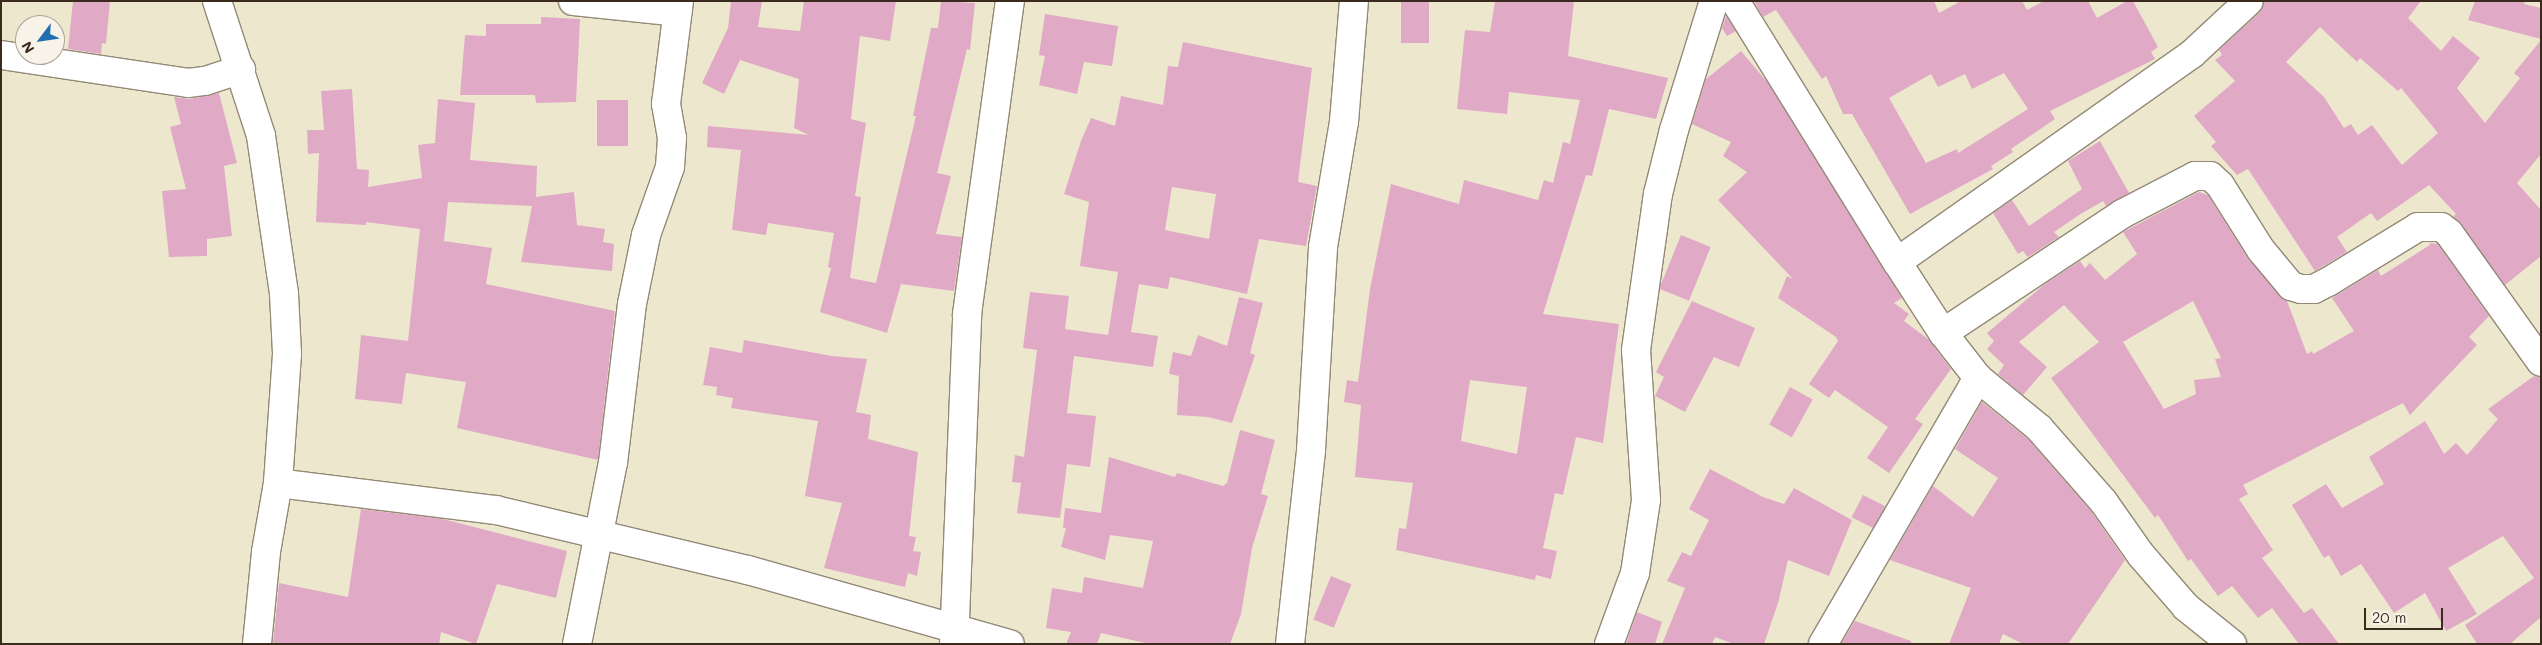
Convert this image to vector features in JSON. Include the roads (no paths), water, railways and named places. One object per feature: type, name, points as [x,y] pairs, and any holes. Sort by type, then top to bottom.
[{"type":"street","points":[[574,1],[678,7],[666,104],[672,138],[670,167],[646,235],[632,304],[614,463],[597,536],[577,644]]},
{"type":"street","points":[[955,635],[967,314],[1010,1]]},
{"type":"street","points":[[1290,644],[1310,450],[1323,247],[1344,122],[1354,1]]},
{"type":"street","points":[[1609,644],[1635,573],[1646,500],[1636,350],[1658,194],[1714,1]]},
{"type":"street","points":[[1735,1],[1943,333],[1978,378],[2039,428],[2103,501],[2141,555],[2186,607],[2232,644]]},
{"type":"street","points":[[1897,262],[2193,53],[2249,1]]},
{"type":"street","points":[[226,2],[241,69],[261,136],[284,294],[287,354],[278,483],[257,644]]},
{"type":"street","points":[[1,55],[188,83],[205,81],[241,69]]},
{"type":"street","points":[[1943,333],[2122,214],[2195,176],[2210,176],[2220,185],[2261,250],[2291,286],[2314,288],[2328,282],[2418,227],[2441,227],[2449,232],[2541,362]]},
{"type":"street","points":[[1823,644],[1978,378]]},
{"type":"street","points":[[278,483],[496,510],[597,536],[748,570],[955,635],[1010,644]]}]
